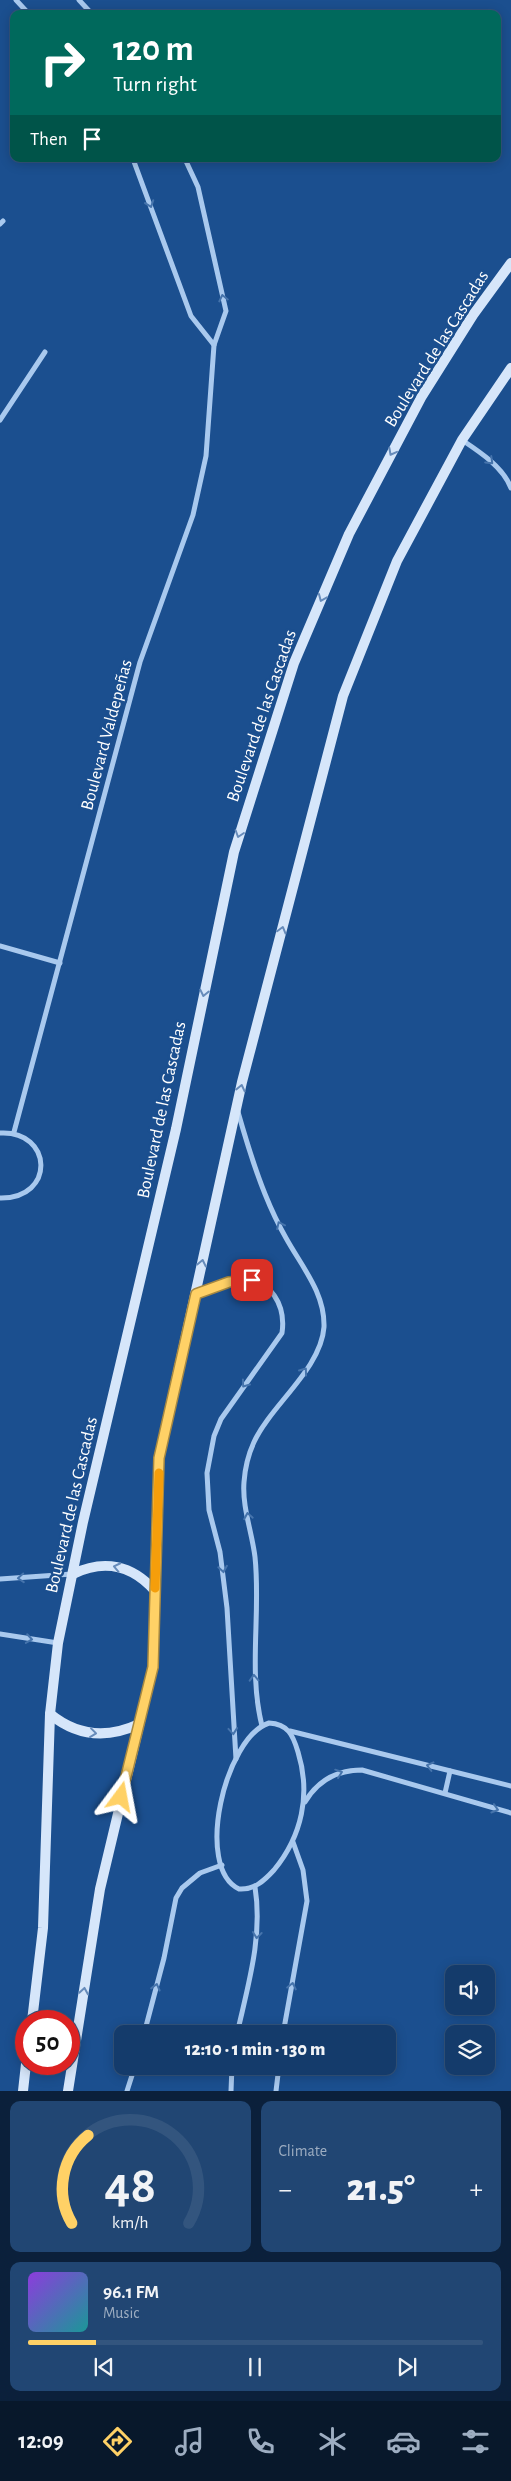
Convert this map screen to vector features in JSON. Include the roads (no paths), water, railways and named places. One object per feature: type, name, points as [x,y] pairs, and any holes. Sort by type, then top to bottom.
[{"type":"main road","name":"Boulevard de las Cascadas","points":[[33,2010],[43,1928],[50,1714],[58,1643],[176,1129],[234,852],[294,663],[350,534],[422,396],[473,315],[511,263]]},
{"type":"main road","points":[[68,2091],[100,1889],[153,1667],[159,1458],[236,1108],[344,696],[396,561],[462,440],[511,368]]},
{"type":"main road","points":[[73,1574],[98,1565],[124,1568],[141,1578],[155,1591]]},
{"type":"main road","points":[[50,1714],[61,1723],[87,1733],[114,1733],[139,1724]]},
{"type":"main road","points":[[23,2091],[25,2075]]},
{"type":"street","points":[[16,0],[25,10]]},
{"type":"street","points":[[79,0],[88,10]]},
{"type":"street","points":[[134,162],[191,316],[214,345]]},
{"type":"street","name":"Boulevard Valdepeñas","points":[[14,1132],[140,662],[193,515],[206,456],[214,345],[226,311],[198,187],[186,162]]},
{"type":"street","points":[[0,420],[45,352]]},
{"type":"street","points":[[462,440],[490,461],[511,488]]},
{"type":"street","points":[[0,946],[60,963]]},
{"type":"street","points":[[236,1108],[249,1152],[265,1194],[286,1238],[319,1294],[324,1328],[316,1354],[263,1427],[249,1454],[245,1469],[244,1499],[255,1556],[254,1685],[262,1726]]},
{"type":"street","points":[[0,1133],[14,1132],[28,1139],[37,1150],[41,1165],[38,1180],[29,1192],[15,1198],[0,1198]]},
{"type":"street","points":[[196,1294],[229,1282],[252,1280],[272,1292],[282,1311],[284,1322],[282,1333],[221,1419],[214,1436],[207,1473],[209,1510],[220,1552],[227,1608],[236,1759]]},
{"type":"street","points":[[0,1579],[73,1574]]},
{"type":"street","points":[[0,1634],[58,1643]]},
{"type":"street","points":[[511,1786],[290,1730],[276,1724],[262,1726],[247,1741],[226,1778],[218,1817],[217,1837],[227,1881],[232,1886],[247,1889],[256,1887],[270,1874],[293,1842],[304,1804],[318,1784],[339,1772],[351,1770],[374,1772],[511,1813]]},
{"type":"street","points":[[290,1730],[302,1764],[304,1804]]},
{"type":"street","points":[[445,1793],[450,1771]]},
{"type":"street","points":[[285,2025],[308,1901],[303,1870],[293,1842]]},
{"type":"street","points":[[146,2025],[164,1958],[176,1898],[182,1888],[200,1873],[222,1865]]},
{"type":"street","points":[[239,2025],[258,1934],[259,1914],[256,1887]]},
{"type":"street","points":[[128,2091],[132,2075]]},
{"type":"street","points":[[231,2091],[232,2075]]},
{"type":"street","points":[[276,2091],[278,2075]]}]
